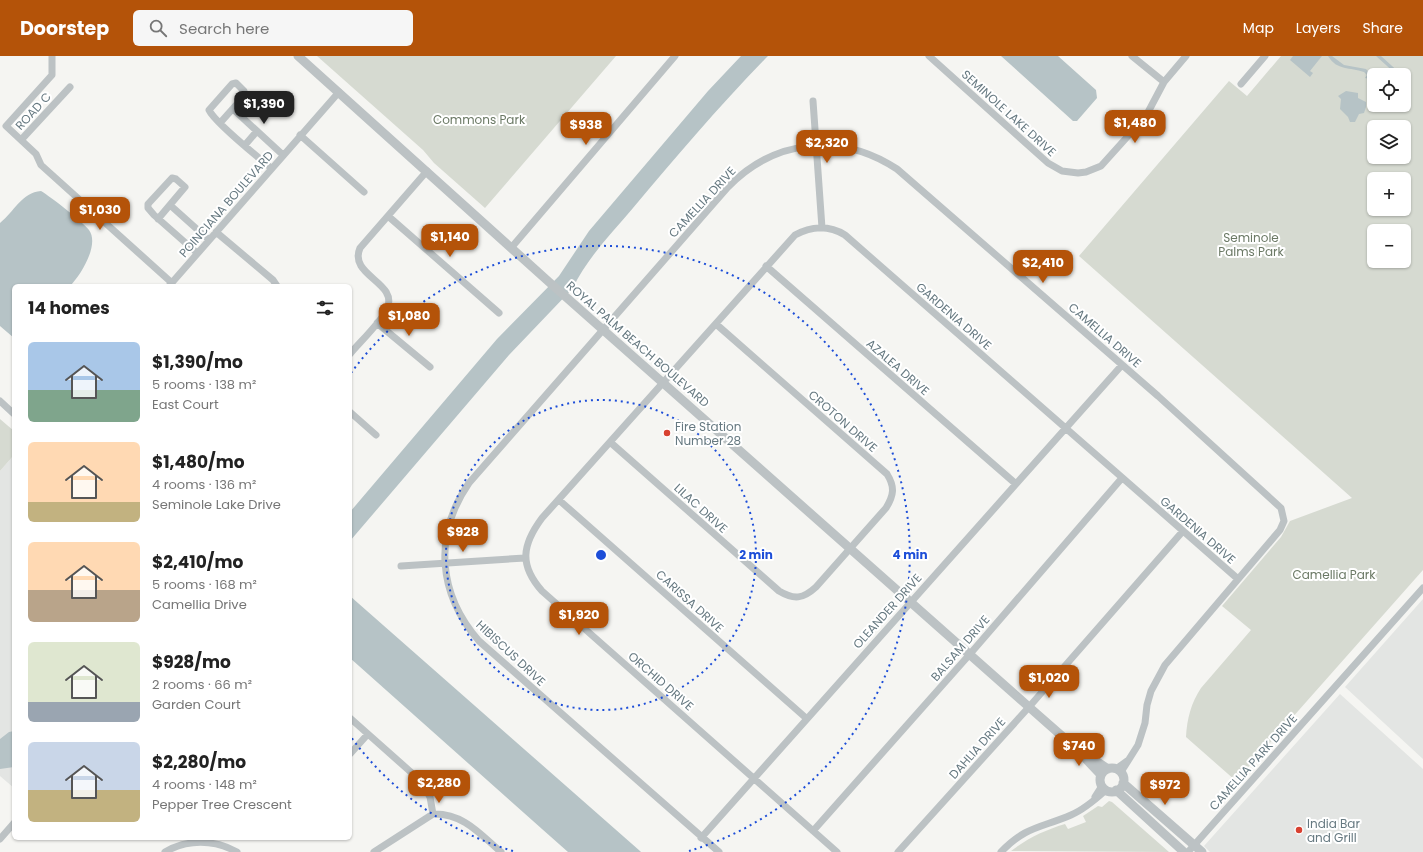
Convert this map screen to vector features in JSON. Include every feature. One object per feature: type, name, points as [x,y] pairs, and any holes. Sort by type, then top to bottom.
[{"type":"street","name":"ROAD C","points":[[52,56],[52,75],[6,126],[21,140],[70,88]]},
{"type":"street","name":"ROYAL PALM BEACH BOULEVARD","points":[[298,56],[549,282],[1071,744],[1111,771]]},
{"type":"street","points":[[511,248],[675,56]]},
{"type":"street","name":"SEMINOLE LAKE DRIVE","points":[[929,56],[1048,163],[1062,171],[1070,173],[1086,172],[1101,166],[1108,161],[1146,116],[1164,82],[1186,56]]},
{"type":"street","points":[[1132,56],[1164,82]]},
{"type":"street","points":[[1240,84],[1265,56]]},
{"type":"street","points":[[220,123],[245,94],[236,83],[232,84],[209,110],[220,123],[271,168]]},
{"type":"street","name":"POINCIANA BOULEVARD","points":[[170,284],[339,92]]},
{"type":"street","points":[[812,101],[822,228]]},
{"type":"street","points":[[233,109],[283,155]]},
{"type":"street","points":[[245,145],[257,131]]},
{"type":"street","points":[[300,135],[364,192]]},
{"type":"street","points":[[21,140],[36,154],[41,165],[170,284]]},
{"type":"street","name":"CAMELLIA DRIVE","points":[[604,330],[735,180],[758,163],[775,154],[790,149],[816,145],[834,146],[860,151],[874,156],[897,169],[1122,365],[1281,508],[1284,521],[1280,530],[1165,665],[1157,678],[1147,705],[1142,736],[1132,755],[1111,771]]},
{"type":"street","points":[[352,352],[388,308],[388,295],[360,266],[357,257],[360,248],[427,171]]},
{"type":"street","points":[[158,219],[185,187],[176,179],[172,178],[148,204],[148,208],[158,219],[197,253]]},
{"type":"street","points":[[170,205],[209,240]]},
{"type":"street","points":[[388,216],[499,313]]},
{"type":"street","name":"GARDENIA DRIVE","points":[[664,383],[766,266],[795,236],[809,229],[822,228],[837,230],[845,235],[1238,579]]},
{"type":"street","points":[[216,232],[273,280],[276,284]]},
{"type":"street","name":"AZALEA DRIVE","points":[[766,266],[1016,484]]},
{"type":"street","points":[[377,323],[430,367]]},
{"type":"street","name":"CROTON DRIVE","points":[[716,324],[886,474],[892,482],[894,489],[892,498],[886,508],[850,548]]},
{"type":"street","name":"HIBISCUS DRIVE","points":[[604,330],[464,491],[451,519],[447,534],[445,564],[447,579],[454,603],[465,624],[479,642],[701,838],[719,852]]},
{"type":"street","name":"OLEANDER DRIVE","points":[[701,838],[910,601],[1122,365]]},
{"type":"street","name":"ORCHID DRIVE","points":[[664,383],[532,531],[527,541],[525,558],[532,578],[542,591],[837,852]]},
{"type":"street","points":[[0,401],[12,412]]},
{"type":"street","points":[[352,414],[376,435]]},
{"type":"street","name":"LILAC DRIVE","points":[[610,442],[779,591],[789,597],[799,598],[807,595],[850,548]]},
{"type":"street","name":"BALSAM DRIVE","points":[[813,831],[970,654],[1122,478]]},
{"type":"street","name":"CARISSA DRIVE","points":[[559,500],[806,718]]},
{"type":"street","name":"DAHLIA DRIVE","points":[[898,852],[1029,707],[1183,531]]},
{"type":"street","points":[[401,566],[525,558]]},
{"type":"street","name":"CAMELLIA PARK DRIVE","points":[[1191,849],[1423,588]]},
{"type":"street","points":[[352,720],[422,782],[430,797],[433,814]]},
{"type":"street","points":[[352,752],[366,734]]},
{"type":"street","points":[[1001,852],[1012,841],[1034,827],[1072,815],[1093,800],[1104,788],[1111,771],[1191,849],[1202,852]]},
{"type":"street","points":[[1116,790],[1123,783]]},
{"type":"street","points":[[1104,788],[1116,790],[1184,852]]},
{"type":"street","points":[[374,852],[433,814],[450,815],[465,821],[501,852]]},
{"type":"street","points":[[0,839],[12,825]]},
{"type":"street","points":[[165,852],[192,840],[214,844],[237,852]]},
{"type":"shaded area","points":[[741,56],[768,56],[699,131],[608,236],[585,266],[573,288],[509,355],[352,539],[352,510],[497,339],[559,276],[589,231],[708,91]]},
{"type":"shaded area","points":[[1001,56],[1058,56],[1096,90],[1097,98],[1077,121],[1073,121]]},
{"type":"shaded area","points":[[1293,56],[1322,56],[1310,71],[1313,73],[1310,77],[1290,60]]},
{"type":"shaded area","points":[[1328,56],[1332,56],[1344,65],[1366,69],[1367,75],[1359,70],[1344,68],[1332,61]]},
{"type":"shaded area","points":[[1376,56],[1381,56],[1394,68],[1389,68]]},
{"type":"shaded area","points":[[1346,91],[1358,93],[1358,98],[1366,102],[1364,113],[1359,114],[1355,122],[1350,122],[1348,117],[1340,109],[1341,99],[1338,96]]},
{"type":"shaded area","points":[[41,191],[52,198],[86,226],[92,236],[92,244],[83,268],[72,284],[12,284],[12,336],[0,326],[0,223],[23,199],[34,192]]},
{"type":"shaded area","points":[[12,457],[12,786],[0,776],[0,471]]},
{"type":"shaded area","points":[[352,598],[641,852],[568,852],[352,660]]},
{"type":"shaded area","points":[[1423,599],[1423,759],[1345,687]]},
{"type":"shaded area","points":[[1340,694],[1423,769],[1423,852],[1210,852],[1204,846]]},
{"type":"shaded area","points":[[12,731],[12,767],[0,769],[0,739]]},
{"type":"green space","name":"Commons Park","points":[[317,56],[616,56],[485,208],[434,163],[423,150]]},
{"type":"green space","name":"Seminole Palms Park","points":[[1281,56],[1423,56],[1423,570],[1236,781],[1186,737],[1190,711],[1201,688],[1251,630],[1222,606],[1281,537],[1290,521],[1352,498],[1079,256],[1229,81],[1247,96]]},
{"type":"green space","points":[[0,419],[12,429],[12,457],[0,471]]},
{"type":"green space","points":[[1109,801],[1169,852],[1011,851],[1030,838],[1051,829],[1065,824],[1068,829],[1086,822],[1083,816],[1098,806],[1102,807]]},
{"type":"place","name":"Fire Station Number 28","points":[[667,433]]},
{"type":"place","name":"India Bar and Grill","points":[[1299,830]]},
{"type":"park label","name":"Camellia Park","points":[[1334,574]]}]
